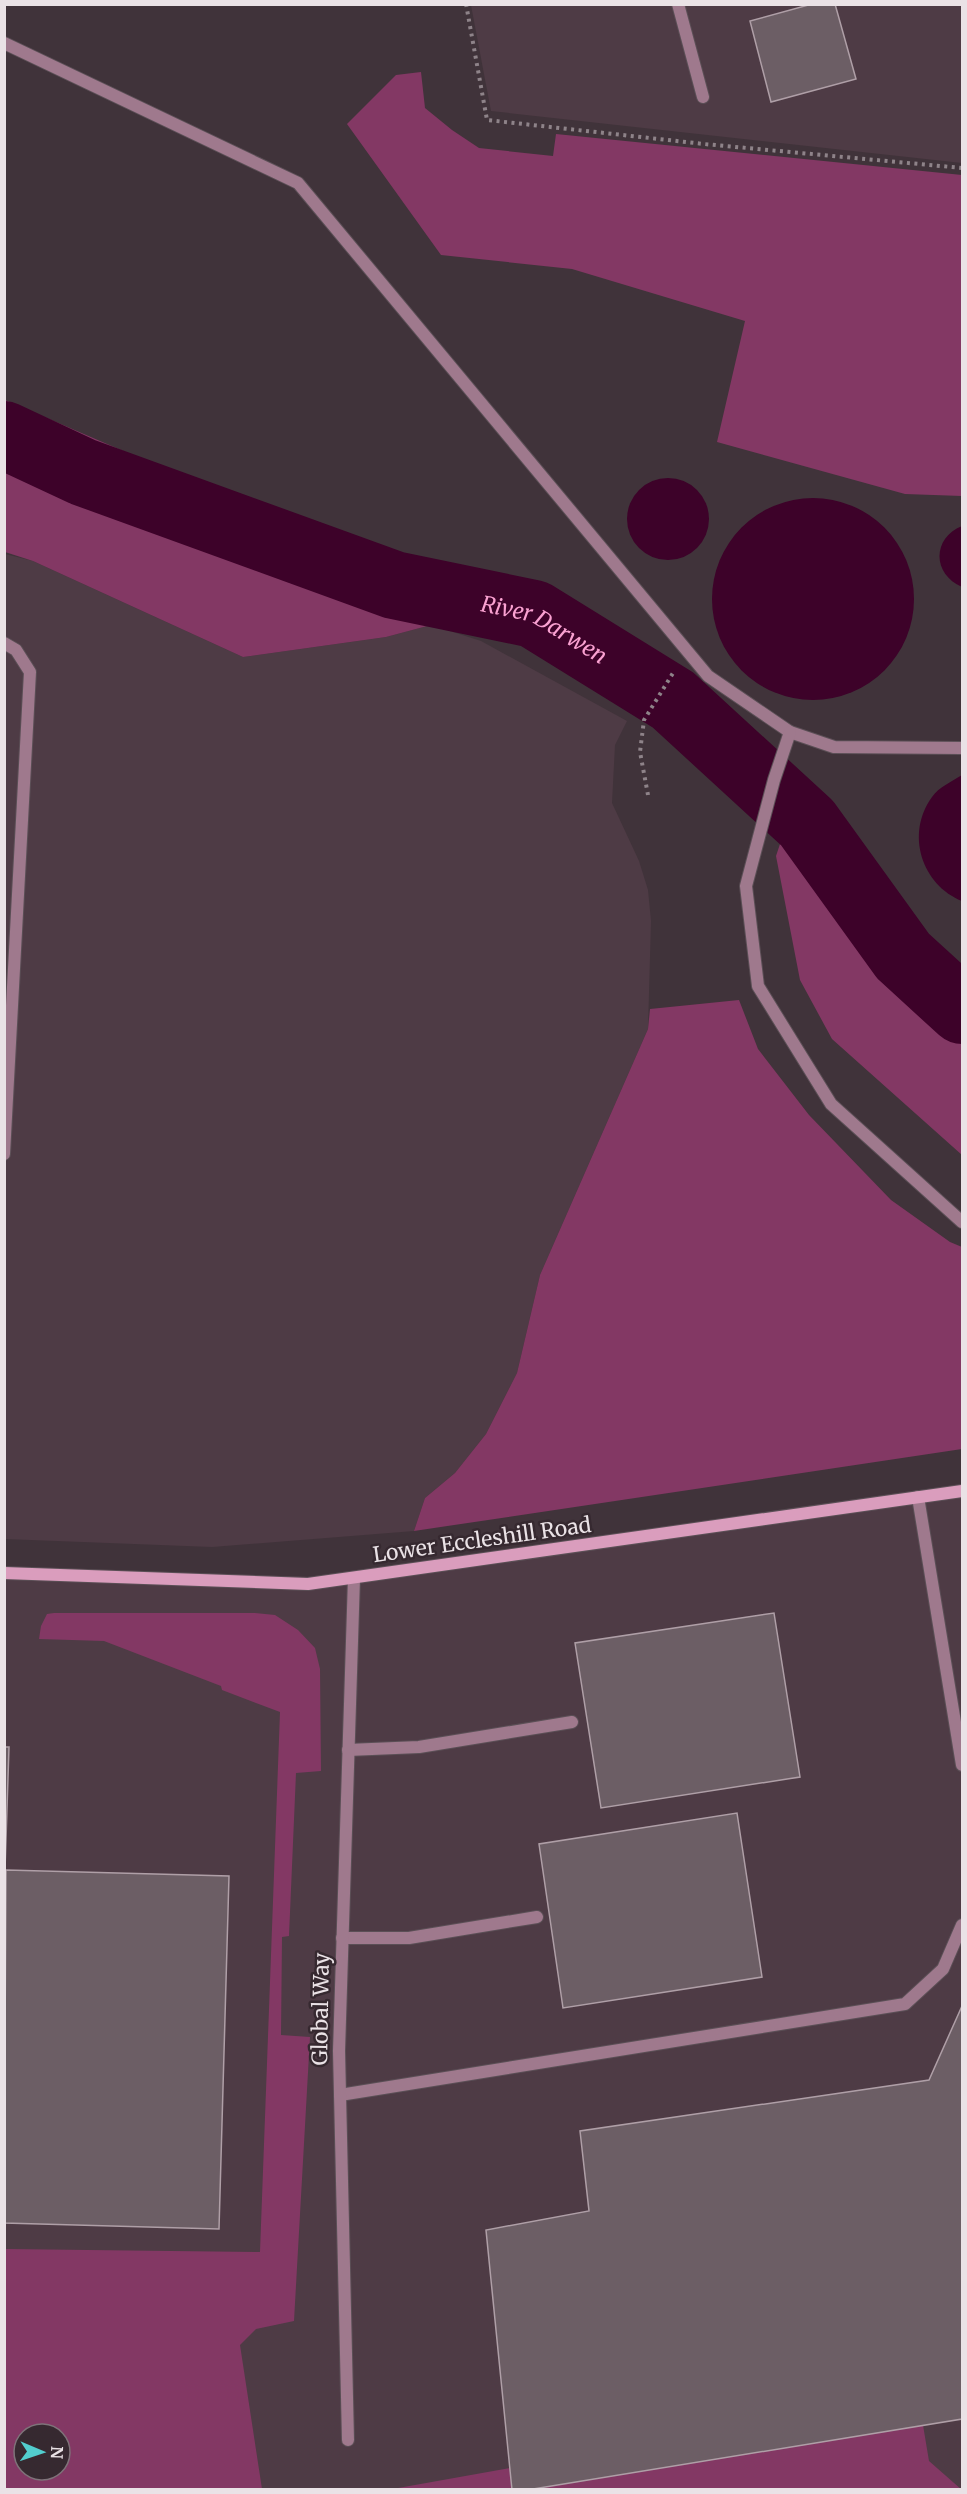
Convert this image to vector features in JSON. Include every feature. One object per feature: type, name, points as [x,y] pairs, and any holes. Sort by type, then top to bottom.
[{"type":"street","name":"Lower Eccleshill Road","points":[[4,1573],[308,1584],[963,1491]]},
{"type":"lane","points":[[678,4],[703,97]]},
{"type":"lane","points":[[4,43],[298,183],[708,676],[790,732],[834,747],[963,748]]},
{"type":"lane","points":[[4,643],[16,650],[30,672],[4,1154]]},
{"type":"lane","points":[[790,732],[774,780],[746,886],[758,986],[831,1104],[963,1222]]},
{"type":"lane","points":[[918,1497],[963,1765]]},
{"type":"lane","name":"Global Way","points":[[348,2440],[340,2095],[342,1938],[354,1578]]},
{"type":"lane","points":[[348,1750],[418,1747],[572,1722]]},
{"type":"lane","points":[[342,1938],[409,1938],[537,1917]]},
{"type":"lane","points":[[340,2095],[905,2004],[943,1969],[963,1925]]},
{"type":"path","points":[[466,4],[487,120],[704,144],[963,168]]},
{"type":"path","points":[[648,795],[640,752],[644,720],[673,673]]},
{"type":"shaded area","points":[[471,5],[962,5],[962,163],[491,111]]},
{"type":"shaded area","points":[[421,72],[425,108],[479,148],[553,156],[556,134],[962,175],[962,496],[905,494],[717,442],[745,321],[572,269],[441,255],[347,124],[396,75]]},
{"type":"shaded area","points":[[5,400],[297,526],[103,458],[5,415]]},
{"type":"shaded area","points":[[5,443],[431,625],[386,637],[243,657],[33,561],[5,552]]},
{"type":"shaded area","points":[[668,478],[684,481],[697,490],[706,503],[709,519],[706,535],[697,548],[684,557],[668,560],[652,557],[639,548],[630,535],[627,519],[630,503],[639,490],[652,481]]},
{"type":"shaded area","points":[[803,498],[823,498],[842,502],[861,510],[891,535],[902,551],[910,570],[914,599],[910,628],[902,647],[877,677],[861,688],[842,696],[823,700],[803,700],[784,696],[765,688],[735,663],[724,647],[716,628],[712,609],[712,589],[716,570],[724,551],[749,521],[765,510],[784,502]]},
{"type":"shaded area","points":[[962,526],[962,587],[945,574],[940,556],[945,539]]},
{"type":"shaded area","points":[[5,554],[33,561],[243,657],[386,637],[431,625],[481,641],[627,721],[615,745],[612,803],[639,861],[648,890],[651,921],[648,1029],[540,1275],[517,1373],[486,1434],[455,1473],[425,1498],[414,1531],[212,1547],[5,1539]]},
{"type":"shaded area","points":[[962,775],[962,901],[948,893],[928,871],[919,842],[924,811],[932,797],[942,787]]},
{"type":"shaded area","points":[[788,820],[891,965],[962,1034],[962,1155],[832,1039],[800,980],[776,856]]},
{"type":"shaded area","points":[[739,1000],[758,1049],[809,1115],[891,1200],[950,1242],[962,1247],[962,1449],[414,1531],[425,1498],[455,1473],[486,1434],[517,1373],[540,1275],[648,1029],[650,1009]]},
{"type":"shaded area","points":[[962,1492],[962,2489],[5,2489],[4,1568],[354,1578]]},
{"type":"shaded area","points":[[54,1613],[255,1613],[275,1615],[298,1630],[315,1648],[320,1669],[321,1771],[296,1773],[289,1936],[282,1937],[281,2035],[310,2037],[294,2321],[256,2329],[240,2345],[262,2489],[5,2489],[5,2249],[260,2252],[280,1712],[222,1690],[221,1686],[104,1641],[39,1639],[41,1626],[47,1614]]},
{"type":"shaded area","points":[[923,2425],[929,2461],[962,2490],[527,2490]]},
{"type":"shaded area","points":[[510,2468],[512,2490],[387,2490]]},
{"type":"building","points":[[812,4],[835,4],[856,79],[771,102],[750,21]]},
{"type":"building","points":[[774,1613],[800,1777],[601,1808],[575,1643]]},
{"type":"building","points":[[4,1747],[9,1747],[4,1901]]},
{"type":"building","points":[[737,1813],[762,1977],[563,2008],[539,1844]]},
{"type":"building","points":[[6,1870],[229,1876],[219,2229],[4,2223]]},
{"type":"building","points":[[962,2006],[962,2419],[527,2490],[512,2490],[486,2230],[589,2211],[580,2131],[929,2080]]},
{"type":"waterway","name":"River Darwen","points":[[4,435],[83,472],[394,585],[534,614],[673,700],[807,823],[903,956],[962,1010]]}]
